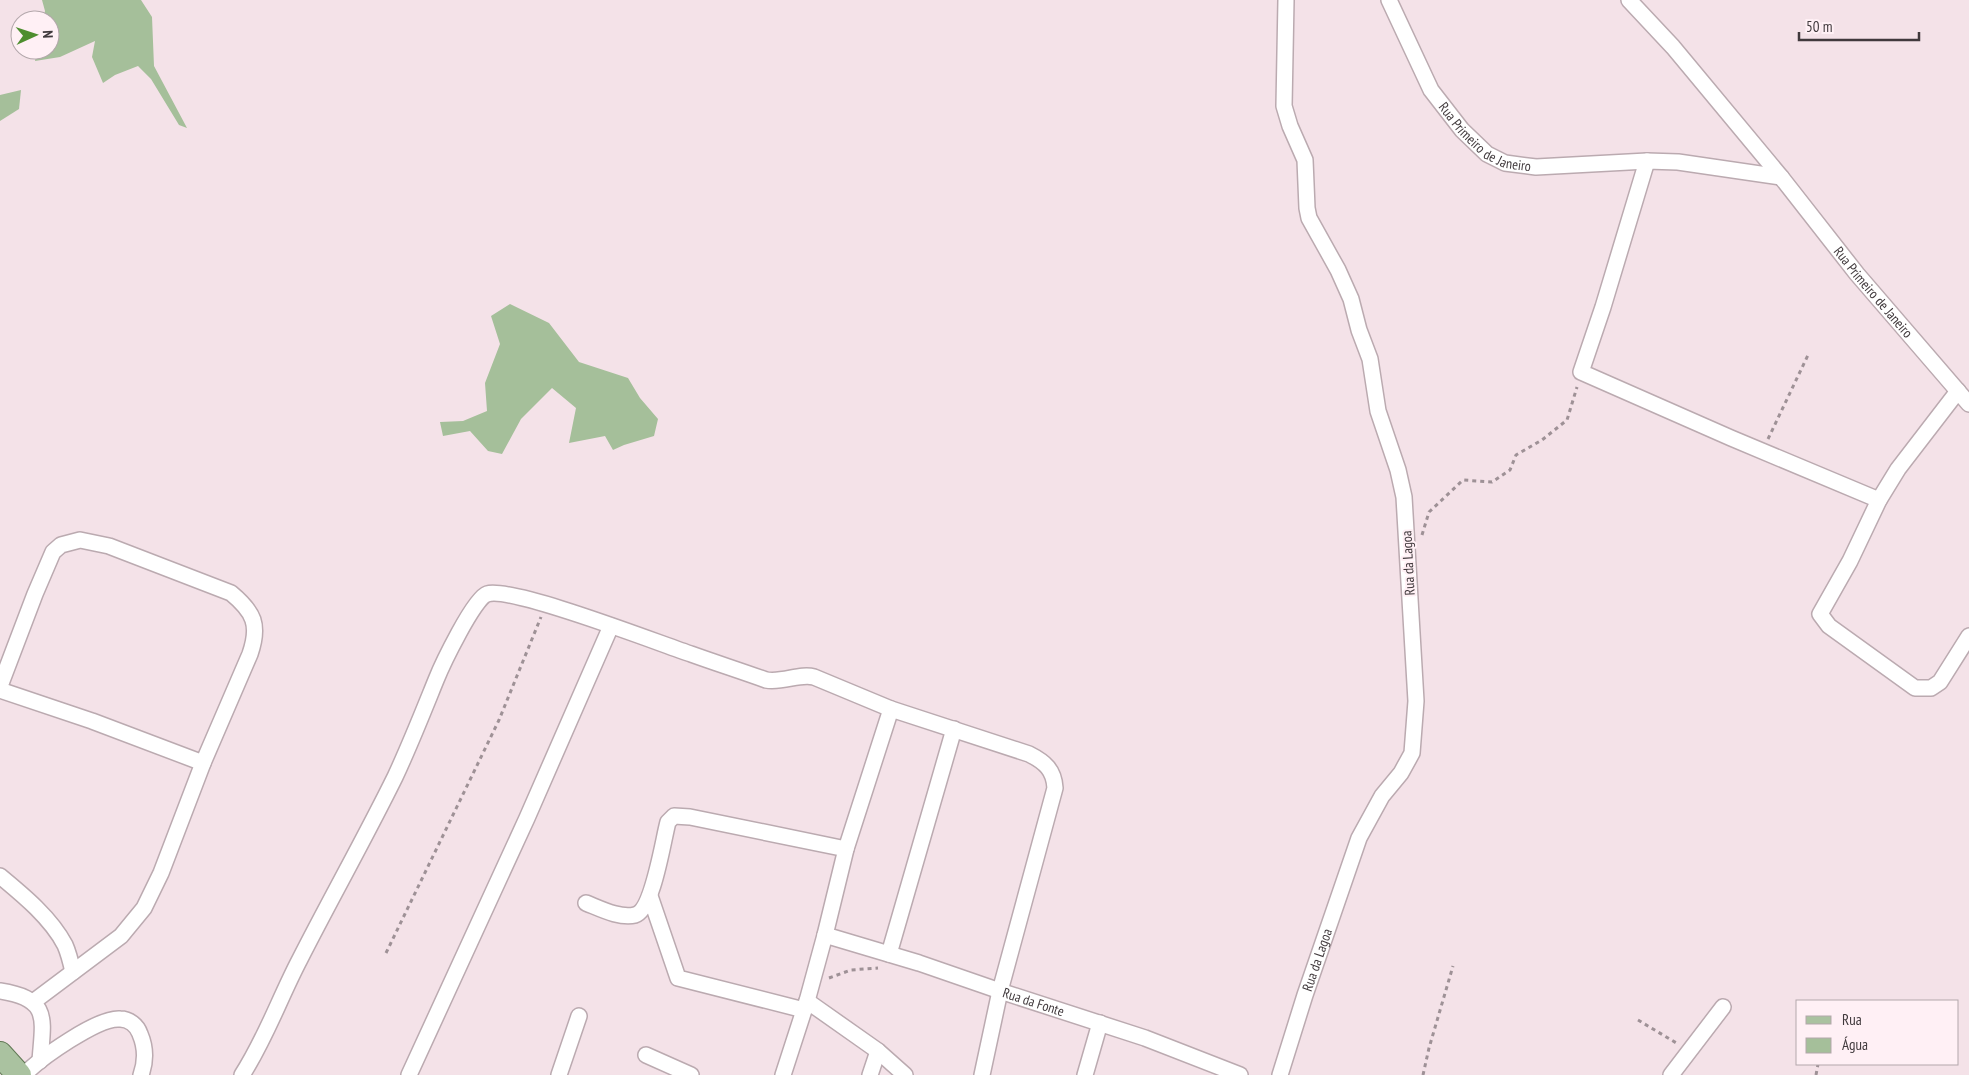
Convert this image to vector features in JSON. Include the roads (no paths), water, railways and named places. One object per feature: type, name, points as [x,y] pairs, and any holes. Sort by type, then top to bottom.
[{"type":"street","name":"Rua da Lagoa","points":[[1280,1075],[1305,995],[1359,838],[1382,796],[1401,774],[1412,753],[1416,701],[1406,516],[1401,482],[1378,411],[1370,359],[1359,330],[1351,299],[1338,270],[1309,218],[1305,160],[1290,126],[1284,106],[1286,0]]},
{"type":"street","name":"Rua Primeiro de Janeiro","points":[[1389,0],[1431,90],[1462,130],[1487,154],[1505,163],[1536,167],[1647,161],[1678,162],[1781,177]]},
{"type":"street","name":"Rua Primeiro de Janeiro","points":[[1629,0],[1673,47],[1781,177],[1857,274],[1969,404]]},
{"type":"street","points":[[1647,161],[1603,307],[1581,372],[1879,500]]},
{"type":"street","points":[[1958,391],[1898,469],[1879,500],[1850,561],[1820,614],[1829,626],[1915,688],[1931,688],[1940,682],[1969,636]]},
{"type":"street","points":[[33,1002],[121,936],[144,908],[161,872],[203,763],[250,654],[255,638],[255,629],[249,612],[231,593],[110,546],[80,540],[61,545],[53,552],[35,594],[0,688],[203,763]]},
{"type":"street","points":[[242,1075],[257,1050],[293,972],[396,775],[441,669],[478,600],[485,595],[496,593],[546,605],[766,680],[776,682],[804,675],[814,677],[891,709],[1029,754],[1049,768],[1055,788],[1000,992],[982,1075]]},
{"type":"street","points":[[409,1075],[527,818],[611,626]]},
{"type":"street","points":[[783,1075],[806,1006],[826,935],[846,850],[891,709]]},
{"type":"street","points":[[886,961],[954,729]]},
{"type":"street","points":[[586,903],[605,910],[632,915],[642,911],[650,896],[668,822],[674,816],[685,816],[846,850]]},
{"type":"street","points":[[0,876],[22,894],[60,937],[66,948],[73,972]]},
{"type":"street","points":[[650,896],[678,978],[806,1006],[878,1051],[905,1075]]},
{"type":"street","name":"Rua da Fonte","points":[[826,935],[886,961],[1000,992],[1100,1023],[1146,1038],[1240,1075]]},
{"type":"street","points":[[0,992],[24,996],[33,1002],[40,1012],[43,1024],[40,1061]]},
{"type":"street","points":[[1671,1075],[1723,1007]]},
{"type":"street","points":[[559,1075],[579,1016]]},
{"type":"street","points":[[13,1070],[40,1061],[89,1029],[118,1018],[130,1021],[138,1030],[142,1039],[145,1052],[141,1075]]},
{"type":"street","points":[[1085,1075],[1100,1023]]},
{"type":"street","points":[[870,1075],[878,1051]]},
{"type":"street","points":[[646,1055],[691,1075]]},
{"type":"water","points":[[42,0],[141,0],[152,17],[154,66],[187,128],[179,125],[151,79],[138,66],[115,75],[103,83],[92,57],[95,41],[60,57],[60,10],[45,10]]},
{"type":"water","points":[[21,90],[19,109],[0,121],[0,95]]},
{"type":"water","points":[[510,304],[549,323],[579,362],[628,378],[640,398],[658,419],[654,436],[613,450],[605,436],[569,443],[576,408],[552,388],[521,419],[502,454],[488,451],[470,431],[443,436],[440,422],[463,421],[487,411],[485,383],[500,344],[491,316]]}]
